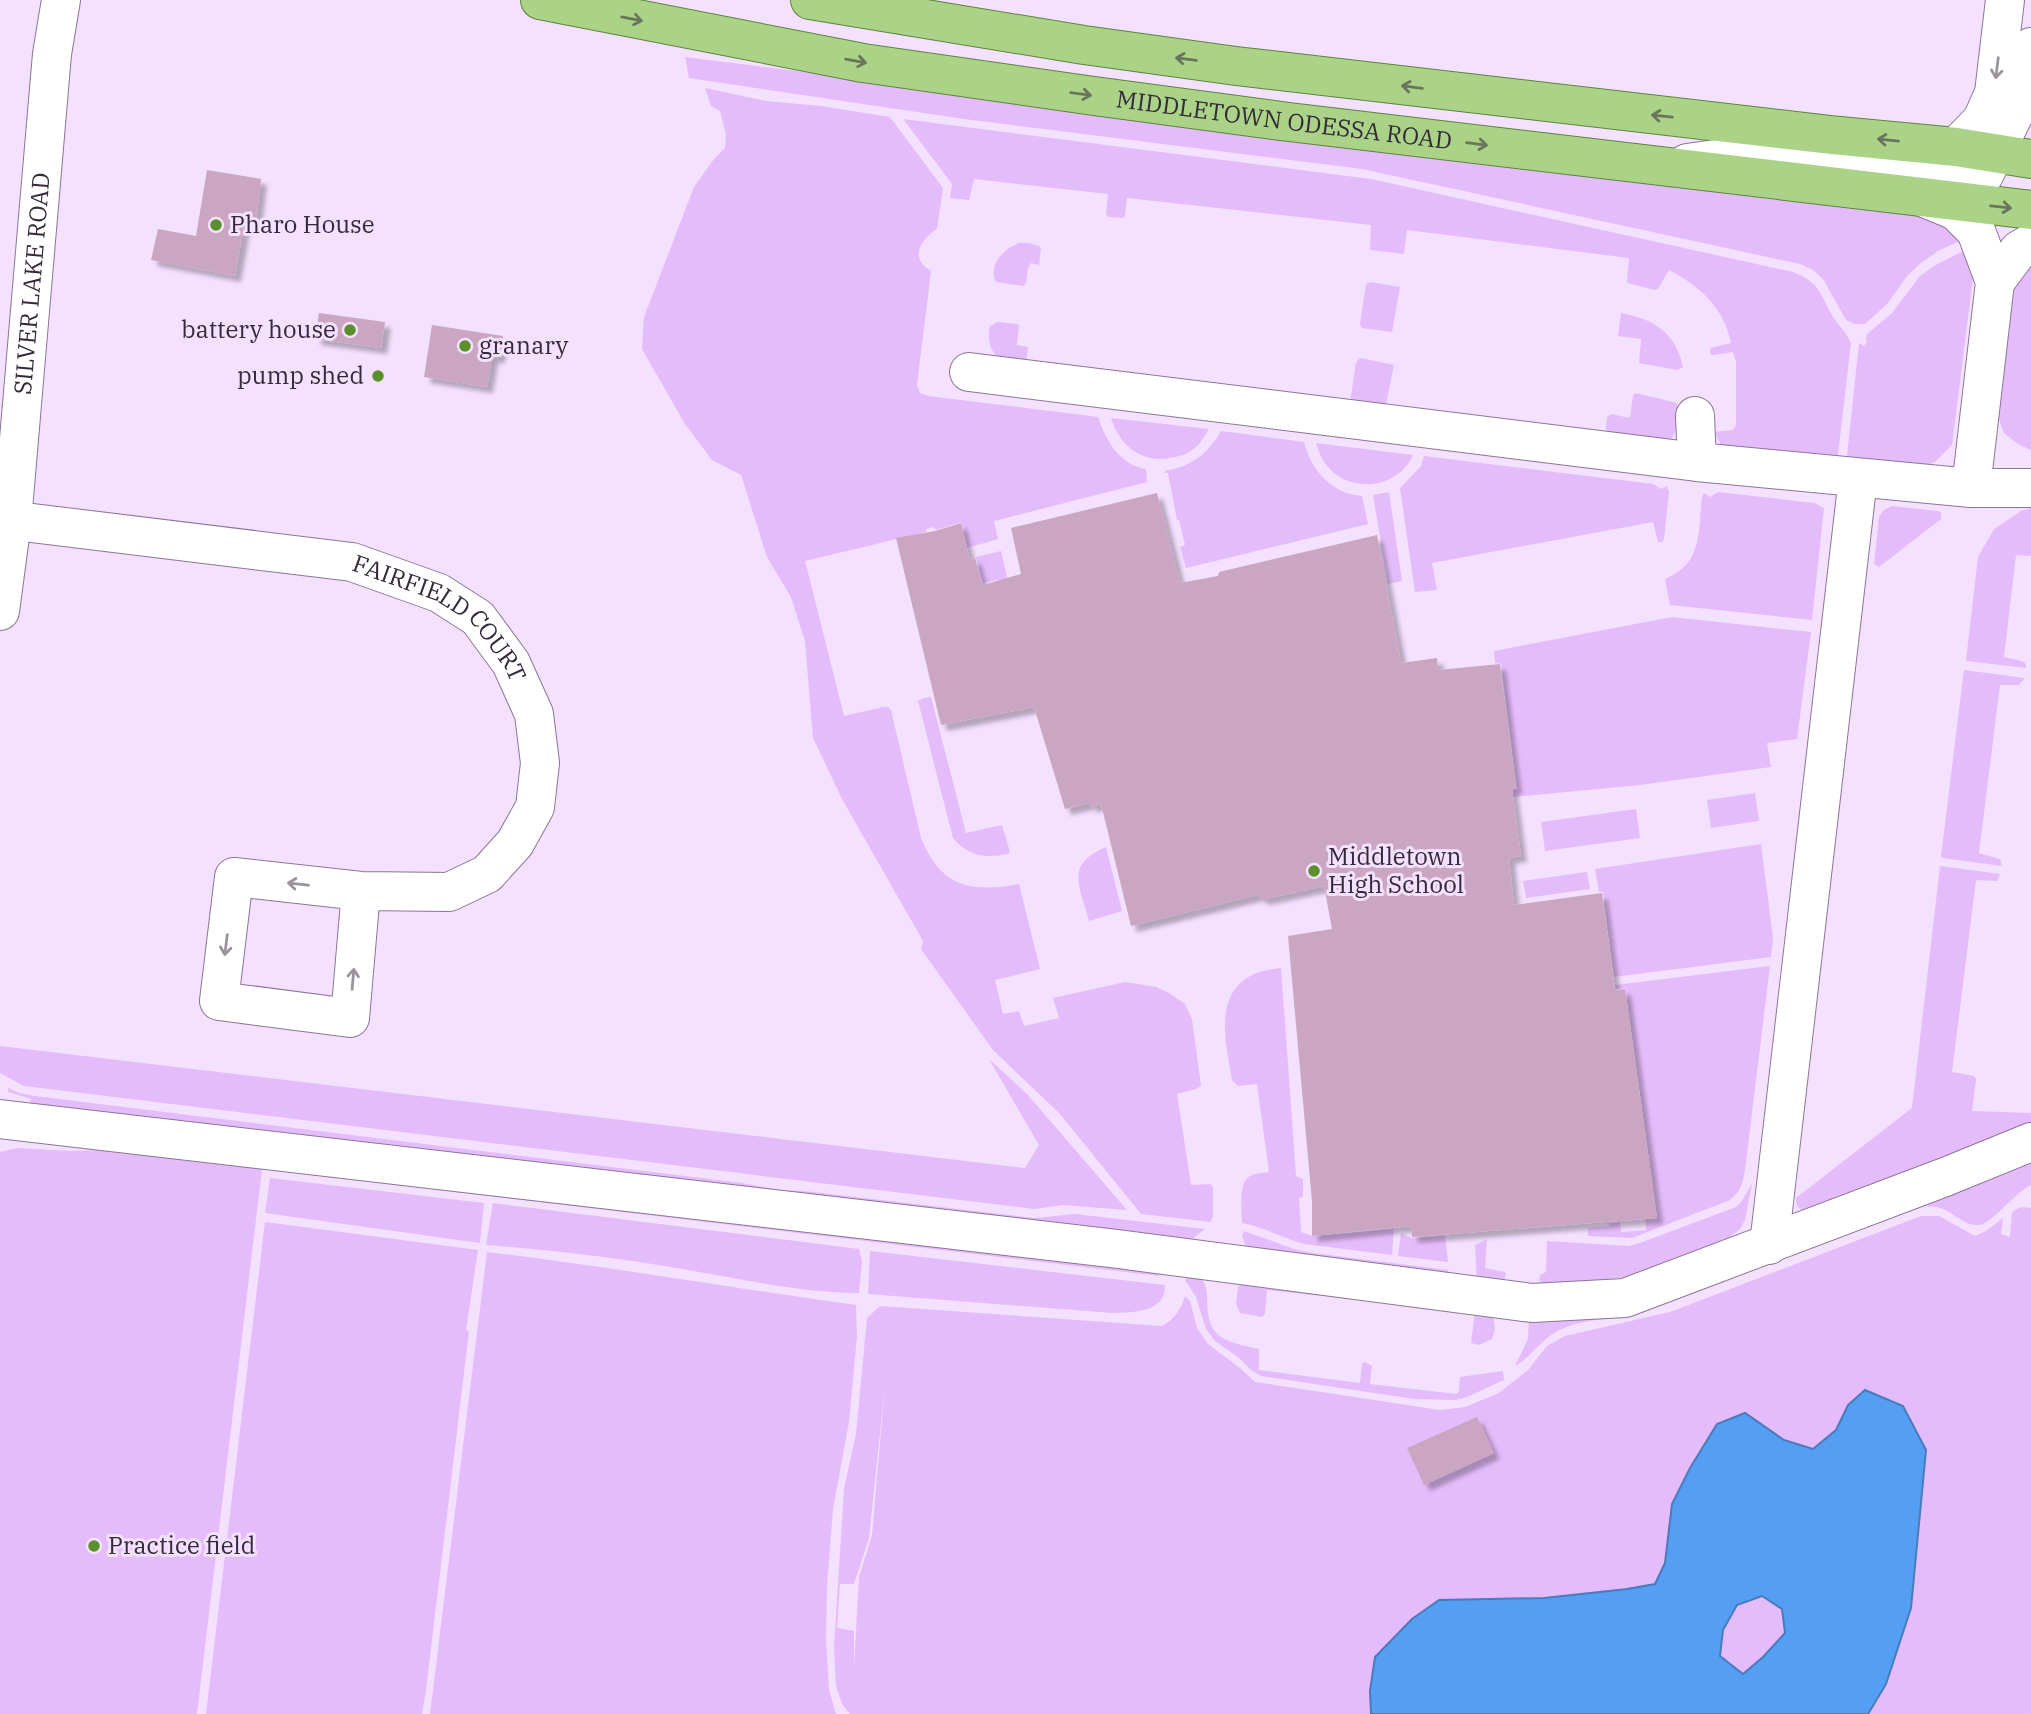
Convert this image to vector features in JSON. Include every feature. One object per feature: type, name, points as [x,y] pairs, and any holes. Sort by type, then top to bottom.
[{"type":"main road","name":"MIDDLETOWN ODESSA ROAD","points":[[540,0],[863,63],[1289,122],[2031,210]]},
{"type":"main road","name":"MIDDLETOWN ODESSA ROAD","points":[[810,0],[1084,45],[1236,66],[1956,147],[2014,156]]},
{"type":"street","name":"SILVER LAKE ROAD","points":[[0,611],[6,520],[52,54],[61,0]]},
{"type":"street","points":[[1956,147],[1982,120],[1994,93],[2005,0]]},
{"type":"street","points":[[1664,166],[1751,154],[1969,180],[1984,175],[2014,156],[2028,100],[2031,47]]},
{"type":"street","points":[[1922,197],[1956,211],[1976,231],[1995,282],[1971,488]]},
{"type":"street","points":[[1995,282],[2019,250],[2031,243]]},
{"type":"street","points":[[969,372],[1697,462],[1971,488],[2031,488]]},
{"type":"street","points":[[1695,416],[1697,462]]},
{"type":"street","points":[[1769,1245],[1858,478]]},
{"type":"street","name":"FAIRFIELD COURT","points":[[6,520],[352,562],[439,593],[478,618],[511,663],[534,714],[540,763],[535,807],[515,843],[487,874],[449,892],[361,891],[234,877],[219,1001],[350,1018],[361,891]]},
{"type":"street","points":[[0,1119],[1118,1249],[1532,1303],[1625,1298],[1769,1245],[2031,1142]]},
{"type":"shaded area","points":[[685,57],[1555,166],[1656,185],[1940,219],[1966,238],[1938,251],[1921,263],[1907,276],[1887,304],[1865,324],[1854,324],[1846,320],[1823,279],[1800,264],[1362,169],[964,119],[689,78]]},
{"type":"shaded area","points":[[705,88],[766,101],[890,117],[943,188],[937,229],[926,238],[919,249],[920,260],[931,271],[917,385],[920,393],[1098,417],[1110,443],[1121,457],[1146,469],[1147,482],[994,521],[998,539],[967,548],[961,522],[805,561],[844,716],[883,707],[891,710],[921,838],[929,854],[938,867],[959,883],[986,888],[1019,884],[1040,969],[995,980],[1003,1014],[1019,1011],[1024,1026],[1059,1018],[1053,998],[1125,982],[1156,987],[1185,1004],[1192,1019],[1201,1086],[1177,1094],[1191,1185],[1211,1184],[1213,1188],[1211,1222],[1141,1214],[1060,1114],[993,1050],[921,949],[923,941],[842,799],[813,738],[805,641],[791,597],[767,557],[741,475],[712,460],[685,424],[642,349],[644,317],[694,187],[725,148],[726,134],[720,111],[711,106]]},
{"type":"shaded area","points":[[903,119],[1371,179],[1793,272],[1814,284],[1851,343],[1837,463],[1721,445],[1714,432],[1733,430],[1736,425],[1736,362],[1733,352],[1711,355],[1710,351],[1711,348],[1731,343],[1728,330],[1709,299],[1691,283],[1669,270],[1655,290],[1627,283],[1629,258],[1407,230],[1404,254],[1370,250],[1371,225],[1127,198],[1125,216],[1109,217],[1106,214],[1108,194],[974,179],[969,200],[950,198],[952,184]]},
{"type":"shaded area","points":[[1019,243],[1039,246],[1039,265],[1029,265],[1024,286],[996,282],[994,270],[999,258]]},
{"type":"shaded area","points":[[1971,247],[1974,270],[1952,445],[1935,462],[1920,468],[1846,465],[1859,343],[1864,346],[1867,334],[1892,313],[1920,276]]},
{"type":"shaded area","points":[[2031,266],[2031,450],[2004,433],[1995,408],[2010,293]]},
{"type":"shaded area","points":[[1370,282],[1400,287],[1392,332],[1362,328],[1360,324],[1366,284]]},
{"type":"shaded area","points":[[1621,313],[1644,319],[1662,330],[1675,345],[1683,367],[1678,370],[1639,363],[1641,339],[1618,336]]},
{"type":"shaded area","points":[[998,322],[1019,326],[1017,345],[1028,347],[1026,363],[1006,361],[995,355],[990,346],[989,331],[990,326]]},
{"type":"shaded area","points":[[1360,358],[1394,365],[1384,414],[1350,403],[1356,362]]},
{"type":"shaded area","points":[[1636,393],[1677,403],[1675,431],[1665,446],[1605,438],[1607,417],[1611,414],[1630,418],[1633,395]]},
{"type":"shaded area","points":[[1111,418],[1209,429],[1199,444],[1188,453],[1164,459],[1154,458],[1135,452],[1127,446]]},
{"type":"shaded area","points":[[1221,431],[1304,442],[1312,462],[1324,479],[1341,491],[1362,496],[1368,524],[1186,568],[1180,547],[1185,545],[1168,473],[1165,471],[1198,458],[1211,446]]},
{"type":"shaded area","points":[[1316,443],[1413,455],[1406,466],[1387,480],[1362,484],[1339,477],[1329,468]]},
{"type":"shaded area","points":[[1424,456],[1653,484],[1661,489],[1667,486],[1669,492],[1664,539],[1658,542],[1653,522],[1432,563],[1437,590],[1415,592],[1400,488],[1421,466]]},
{"type":"shaded area","points":[[1389,492],[1402,581],[1388,584],[1373,495]]},
{"type":"shaded area","points":[[1718,492],[1814,503],[1824,508],[1812,620],[1670,605],[1665,579],[1677,572],[1692,556],[1699,535],[1704,493],[1710,497]]},
{"type":"shaded area","points":[[1892,506],[1938,511],[1941,512],[1941,519],[1879,567],[1874,564],[1879,517],[1884,510]]},
{"type":"shaded area","points":[[2031,508],[2031,556],[2016,555],[2004,657],[2022,661],[2026,668],[1966,661],[1978,557],[1994,529],[2021,511]]},
{"type":"shaded area","points":[[1001,551],[1025,652],[1016,654],[998,580],[983,583],[976,557]]},
{"type":"shaded area","points":[[1672,617],[1811,632],[1797,739],[1767,743],[1771,767],[1640,785],[1513,797],[1512,790],[1517,789],[1501,664],[1495,663],[1494,651]]},
{"type":"shaded area","points":[[1964,670],[2025,678],[2019,685],[2000,685],[1979,853],[2000,859],[2002,866],[1941,856]]},
{"type":"shaded area","points":[[931,697],[966,833],[1002,825],[1010,852],[1008,854],[978,855],[965,849],[953,838],[918,701]]},
{"type":"shaded area","points":[[1755,793],[1759,821],[1711,828],[1707,800]]},
{"type":"shaded area","points":[[1636,809],[1640,838],[1545,851],[1541,822]]},
{"type":"shaded area","points":[[1761,844],[1773,938],[1771,957],[1614,977],[1603,892],[1599,892],[1595,869]]},
{"type":"shaded area","points":[[1106,847],[1122,911],[1089,921],[1078,877],[1084,861]]},
{"type":"shaded area","points":[[1940,866],[2000,874],[1997,881],[1976,880],[1952,1072],[1974,1076],[1976,1079],[1972,1111],[2031,1113],[2031,1122],[1804,1211],[1796,1203],[1796,1198],[1912,1108]]},
{"type":"shaded area","points":[[1587,872],[1590,889],[1526,898],[1523,881]]},
{"type":"shaded area","points":[[1770,966],[1745,1170],[1739,1190],[1730,1200],[1632,1238],[1588,1236],[1588,1228],[1609,1226],[1609,1223],[1620,1222],[1621,1232],[1646,1230],[1646,1219],[1657,1218],[1625,988],[1616,989],[1615,985]]},
{"type":"shaded area","points":[[1281,968],[1296,1176],[1303,1179],[1303,1197],[1299,1198],[1301,1232],[1312,1236],[1394,1229],[1392,1255],[1304,1244],[1242,1223],[1241,1196],[1244,1183],[1252,1175],[1269,1172],[1257,1084],[1238,1086],[1232,1080],[1225,1018],[1234,991],[1244,980],[1259,972]]},
{"type":"shaded area","points":[[0,1046],[1025,1168],[1039,1145],[989,1059],[1027,1094],[1127,1210],[1063,1205],[1034,1209],[24,1086],[0,1073]]},
{"type":"shaded area","points":[[8,1088],[35,1096],[742,1183],[779,1190],[1034,1218],[1075,1214],[1205,1229],[1191,1240],[1180,1242],[30,1103],[31,1099],[8,1092]]},
{"type":"shaded area","name":"Practice field","points":[[17,1148],[110,1150],[1160,1271],[1159,1276],[262,1169],[197,1714],[0,1714],[0,1152]]},
{"type":"shaded area","points":[[2031,1156],[2031,1185],[1984,1223],[1967,1223],[1942,1209],[1929,1207],[1926,1203]]},
{"type":"shaded area","points":[[270,1178],[484,1203],[480,1243],[265,1213]]},
{"type":"shaded area","points":[[1752,1184],[1745,1220],[1740,1229],[1723,1242],[1628,1276],[1597,1282],[1544,1284],[1539,1281],[1540,1275],[1546,1272],[1547,1241],[1628,1246],[1637,1244],[1736,1207]]},
{"type":"shaded area","points":[[493,1203],[859,1249],[862,1261],[859,1293],[793,1288],[634,1261],[486,1245]]},
{"type":"shaded area","points":[[2021,1207],[2031,1208],[2031,1714],[850,1714],[842,1704],[836,1686],[834,1647],[844,1489],[856,1434],[867,1318],[880,1306],[1162,1326],[1177,1313],[1185,1296],[1190,1301],[1197,1328],[1208,1344],[1255,1382],[1440,1410],[1465,1407],[1499,1393],[1528,1370],[1547,1346],[1565,1336],[1670,1312],[1921,1216],[1939,1216],[1975,1236],[2003,1218],[2001,1234],[2010,1237],[2012,1212]],"holes":[[[885,1386],[872,1535],[859,1577],[854,1668],[854,1631],[837,1628],[840,1584],[854,1584],[869,1538]]]},
{"type":"shaded area","points":[[265,1222],[478,1250],[466,1330],[469,1331],[422,1714],[206,1714]]},
{"type":"shaded area","points":[[1244,1231],[1313,1253],[1448,1270],[1449,1274],[1246,1247],[1242,1236]]},
{"type":"shaded area","points":[[1401,1233],[1411,1238],[1445,1236],[1448,1262],[1398,1256]]},
{"type":"shaded area","points":[[1487,1239],[1485,1268],[1505,1272],[1503,1281],[1477,1279],[1475,1245]]},
{"type":"shaded area","points":[[870,1251],[1165,1285],[1164,1294],[1160,1301],[1147,1309],[1113,1313],[868,1294]]},
{"type":"shaded area","points":[[487,1252],[856,1305],[857,1336],[849,1422],[833,1509],[827,1585],[829,1690],[836,1714],[430,1714]]},
{"type":"shaded area","points":[[1189,1275],[1199,1277],[1204,1283],[1213,1329],[1221,1337],[1234,1343],[1259,1349],[1259,1370],[1360,1383],[1362,1364],[1365,1362],[1372,1366],[1370,1384],[1457,1394],[1460,1377],[1503,1371],[1504,1380],[1455,1400],[1414,1399],[1261,1376],[1215,1341],[1206,1329],[1196,1297],[1185,1280]]},
{"type":"shaded area","points":[[1723,1276],[1725,1282],[1655,1307],[1578,1323],[1562,1329],[1548,1337],[1515,1366],[1528,1339],[1529,1320]]},
{"type":"shaded area","points":[[1245,1281],[1447,1310],[1267,1290],[1265,1314],[1262,1317],[1240,1313],[1236,1304],[1238,1287]]},
{"type":"shaded area","points":[[1475,1311],[1493,1312],[1495,1330],[1492,1339],[1479,1345],[1471,1343]]},
{"type":"water","points":[[1865,1390],[1903,1406],[1926,1450],[1911,1608],[1886,1684],[1868,1714],[1371,1714],[1370,1691],[1375,1657],[1412,1619],[1439,1600],[1544,1598],[1655,1584],[1665,1563],[1672,1504],[1717,1424],[1745,1413],[1784,1440],[1813,1449],[1836,1430],[1848,1405]],"holes":[[[1762,1596],[1782,1609],[1785,1633],[1743,1674],[1720,1656],[1723,1630],[1737,1605]]]},
{"type":"building","name":"Pharo House","points":[[207,170],[261,179],[256,221],[245,220],[235,276],[151,260],[158,229],[196,236]]},
{"type":"building","name":"battery house","points":[[319,313],[385,322],[381,348],[315,339]]},
{"type":"building","name":"granary","points":[[432,325],[503,336],[499,357],[492,357],[487,387],[424,377]]},
{"type":"building","name":"Middletown High School","points":[[1157,493],[1180,583],[1218,576],[1219,572],[1377,535],[1401,663],[1437,658],[1438,670],[1500,664],[1516,788],[1512,789],[1521,856],[1509,858],[1514,905],[1602,893],[1615,990],[1625,989],[1657,1218],[1412,1237],[1411,1226],[1312,1236],[1312,1201],[1288,936],[1332,929],[1324,886],[1264,899],[1257,895],[1131,926],[1101,804],[1091,807],[1090,803],[1065,809],[1034,707],[941,725],[896,538],[961,523],[970,560],[975,558],[983,585],[1021,574],[1011,528]]},
{"type":"building","points":[[1477,1417],[1494,1453],[1424,1485],[1407,1448]]},
{"type":"place","name":"Pharo House","points":[[216,225]]},
{"type":"place","name":"battery house","points":[[350,330]]},
{"type":"place","name":"granary","points":[[465,346]]},
{"type":"place","name":"pump shed","points":[[378,376]]},
{"type":"place","name":"Middletown High School","points":[[1314,871]]},
{"type":"place","name":"Practice field","points":[[94,1546]]}]
